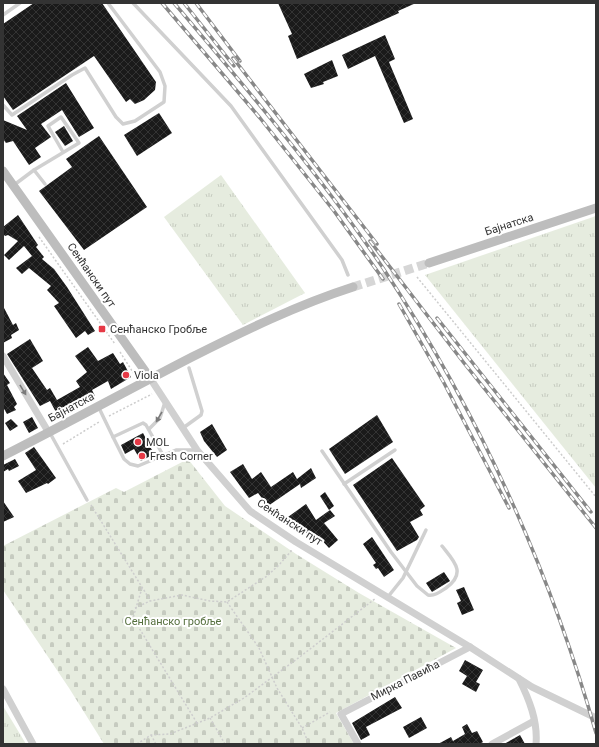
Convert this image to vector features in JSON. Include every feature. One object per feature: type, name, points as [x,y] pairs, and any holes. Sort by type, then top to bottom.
[{"type":"main road","name":"Сенћански пут","points":[[3,171],[150,378]]},
{"type":"main road","name":"Бајнатска","points":[[429,263],[596,208]]},
{"type":"main road","name":"Бајнатска","points":[[3,456],[98,407],[150,378],[269,320],[328,295],[353,287]]},
{"type":"street","points":[[3,356],[49,432]]},
{"type":"street","name":"Сенћански пут","points":[[150,378],[197,450],[250,511],[296,542],[470,647],[542,693],[596,718]]},
{"type":"street","name":"Мирка Павића","points":[[358,744],[341,714],[470,647]]},
{"type":"street","points":[[519,679],[525,691],[534,721],[537,735],[536,744]]},
{"type":"street","points":[[3,689],[33,744]]},
{"type":"street","points":[[492,744],[534,721]]},
{"type":"lane","points":[[3,15],[20,3]]},
{"type":"lane","points":[[3,105],[12,115],[85,68],[116,117],[123,124],[135,121],[164,102],[165,86],[160,72],[108,3]]},
{"type":"lane","points":[[133,3],[231,106],[342,260],[348,275]]},
{"type":"lane","points":[[14,186],[34,170],[64,152],[79,143],[61,117],[48,126],[64,152]]},
{"type":"lane","points":[[34,170],[45,184]]},
{"type":"lane","points":[[183,428],[201,415],[202,411],[189,368]]},
{"type":"lane","points":[[148,429],[160,418],[165,401]]},
{"type":"lane","points":[[98,407],[124,458],[134,465],[146,464],[163,455],[180,449],[197,450]]},
{"type":"lane","points":[[113,437],[140,423],[145,424],[163,455]]},
{"type":"lane","points":[[49,432],[87,500]]},
{"type":"lane","points":[[344,484],[395,450]]},
{"type":"lane","points":[[322,452],[406,572],[417,586],[428,595],[437,594],[453,582],[457,574],[457,568],[442,546]]},
{"type":"lane","points":[[384,596],[406,572],[426,530]]},
{"type":"path","points":[[38,235],[116,346]]},
{"type":"path","points":[[417,277],[596,497]]},
{"type":"path","points":[[120,352],[142,389],[149,394]]},
{"type":"path","points":[[58,448],[104,419],[149,394],[159,392]]},
{"type":"path","points":[[87,500],[150,601]]},
{"type":"path","points":[[135,608],[150,601],[182,595],[210,601],[227,602],[267,576],[291,552],[296,542]]},
{"type":"path","points":[[142,588],[133,618],[197,724]]},
{"type":"path","points":[[137,744],[151,735],[170,734],[197,724],[244,698],[384,596]]},
{"type":"path","points":[[227,602],[259,648],[272,677],[302,728],[309,744]]},
{"type":"path","points":[[302,728],[330,712]]},
{"type":"path","points":[[210,718],[225,744]]},
{"type":"path","points":[[151,735],[156,744]]},
{"type":"green space","points":[[221,175],[305,293],[243,325],[164,217]]},
{"type":"green space","points":[[596,216],[596,488],[425,275]]},
{"type":"green space","name":"Сенћанско гробље","points":[[188,459],[225,506],[296,554],[359,593],[456,648],[336,713],[354,744],[104,744],[69,688],[3,590],[3,546],[116,488],[124,492]]},
{"type":"green space","points":[[3,706],[26,744],[3,744]]},
{"type":"building","points":[[34,3],[102,3],[156,82],[155,90],[144,100],[135,104],[130,99],[126,102],[94,56],[13,110],[3,96],[3,24]]},
{"type":"building","points":[[278,3],[416,3],[398,11],[399,13],[297,59],[288,36],[292,34]]},
{"type":"building","points":[[385,35],[395,59],[389,62],[413,119],[404,123],[375,56],[348,69],[342,55]]},
{"type":"building","points":[[332,60],[338,76],[323,82],[324,84],[311,88],[304,74]]},
{"type":"building","points":[[66,83],[94,128],[79,137],[62,110],[41,124],[51,137],[35,148],[41,157],[29,165],[13,141],[6,143],[3,139],[3,120],[27,130],[17,116]]},
{"type":"building","points":[[159,113],[172,133],[137,156],[124,135]]},
{"type":"building","points":[[64,126],[73,141],[65,146],[55,132]]},
{"type":"building","points":[[99,136],[147,207],[84,250],[39,191],[72,167],[66,159]]},
{"type":"building","points":[[18,215],[38,245],[36,247],[44,257],[42,259],[54,269],[95,331],[88,335],[85,331],[76,338],[54,306],[59,303],[47,290],[51,286],[29,268],[22,274],[16,268],[32,256],[24,246],[9,260],[4,255],[18,241],[8,235],[5,236],[3,234],[3,227]]},
{"type":"building","points":[[3,306],[13,325],[16,323],[19,330],[11,335],[12,338],[3,343]]},
{"type":"building","points":[[30,339],[43,361],[32,368],[47,390],[50,388],[57,400],[80,387],[76,381],[87,372],[75,356],[88,347],[98,361],[113,353],[120,364],[123,362],[131,377],[111,389],[108,381],[92,390],[95,396],[58,416],[50,401],[40,406],[7,354]]},
{"type":"building","points":[[3,373],[10,383],[7,385],[17,404],[14,407],[16,410],[7,414],[3,407]]},
{"type":"building","points":[[377,415],[393,442],[345,474],[329,449]]},
{"type":"building","points":[[32,417],[38,428],[29,433],[23,422]]},
{"type":"building","points":[[11,419],[18,426],[10,431],[5,423]]},
{"type":"building","points":[[212,424],[227,450],[217,457],[204,441],[200,432]]},
{"type":"building","points":[[143,433],[154,454],[141,461],[134,449],[125,454],[121,445]]},
{"type":"building","points":[[34,447],[56,478],[48,484],[47,483],[26,493],[18,481],[36,470],[25,453]]},
{"type":"building","points":[[392,458],[425,506],[420,510],[423,515],[410,522],[419,537],[417,540],[397,551],[353,485]]},
{"type":"building","points":[[15,459],[19,466],[3,472],[3,465]]},
{"type":"building","points":[[243,464],[252,479],[261,472],[271,487],[293,472],[297,479],[311,468],[316,478],[301,488],[300,484],[268,506],[258,493],[249,498],[230,472]]},
{"type":"building","points":[[325,492],[334,506],[329,510],[320,496]]},
{"type":"building","points":[[3,501],[14,517],[3,522]]},
{"type":"building","points":[[306,504],[316,520],[330,510],[335,516],[324,523],[338,540],[329,548],[317,535],[313,539],[288,517]]},
{"type":"building","points":[[372,537],[394,570],[384,577],[378,568],[376,569],[373,565],[376,563],[363,544]]},
{"type":"building","points":[[444,572],[450,581],[432,592],[426,583]]},
{"type":"building","points":[[464,587],[474,610],[462,615],[457,603],[461,601],[456,590]]},
{"type":"building","points":[[465,660],[483,670],[476,682],[480,684],[476,692],[462,684],[467,676],[459,671]]},
{"type":"building","points":[[395,697],[402,708],[366,727],[370,735],[361,740],[352,723]]},
{"type":"building","points":[[421,717],[427,728],[409,738],[403,727]]},
{"type":"building","points":[[467,724],[472,733],[477,731],[483,742],[480,744],[438,744],[451,737],[453,741],[465,734],[462,727]]},
{"type":"building","points":[[520,735],[525,744],[504,744]]},
{"type":"tunnel","points":[[353,287],[429,263]]},
{"type":"railway","points":[[162,3],[260,118],[334,211],[383,279]]},
{"type":"railway","points":[[174,3],[309,166],[383,268],[418,323],[450,378],[508,492],[533,551],[577,671],[596,733]]},
{"type":"railway","points":[[184,3],[234,66]]},
{"type":"railway","points":[[196,3],[240,61]]},
{"type":"railway","points":[[233,58],[377,244]]},
{"type":"railway","points":[[370,241],[464,363],[596,528]]},
{"type":"railway","points":[[399,304],[444,383],[509,508]]},
{"type":"railway","points":[[437,318],[591,512]]},
{"type":"place","name":"Сенћанско Гробље","points":[[102,329]]},
{"type":"place","name":"Viola","points":[[126,375]]},
{"type":"place","name":"MOL","points":[[138,442]]},
{"type":"place","name":"Fresh Corner","points":[[142,456]]}]
